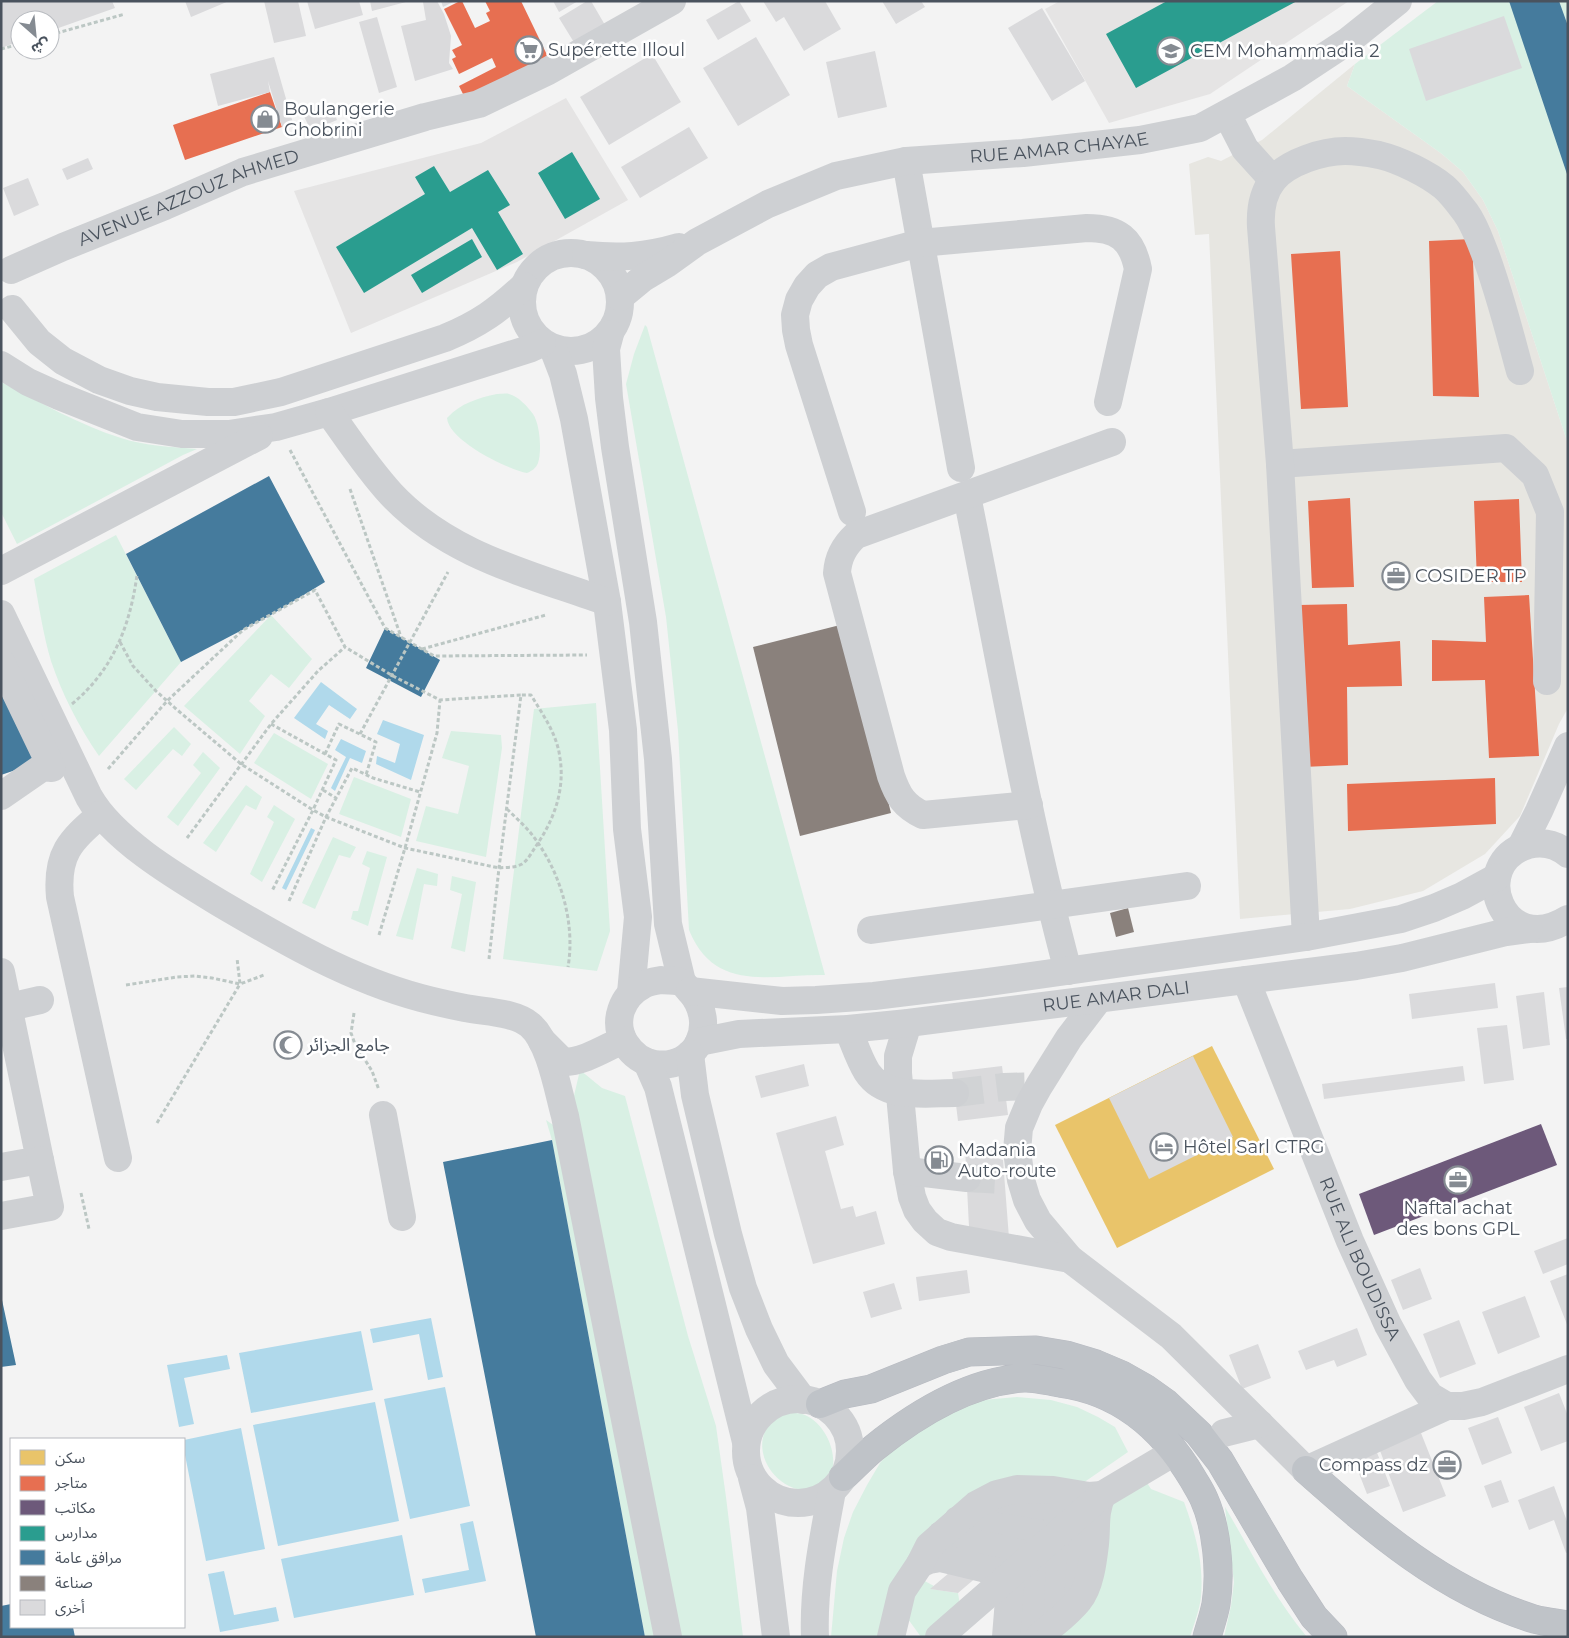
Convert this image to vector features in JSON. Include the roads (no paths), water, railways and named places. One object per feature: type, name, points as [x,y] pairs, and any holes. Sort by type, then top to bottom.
[{"type":"highway","points":[[811,1402],[871,1389],[943,1360],[969,1352],[1036,1350],[1066,1355],[1096,1364],[1122,1375],[1166,1403],[1199,1434],[1220,1461],[1314,1617],[1334,1637]]},
{"type":"highway","points":[[837,1484],[872,1450],[918,1417],[960,1394],[990,1384],[1024,1378],[1074,1385],[1106,1395],[1135,1411],[1166,1440],[1188,1470],[1204,1499],[1212,1522],[1217,1559],[1216,1604],[1207,1637]]},
{"type":"highway","points":[[1306,1470],[1373,1528],[1459,1588],[1535,1619],[1568,1625]]},
{"type":"street","name":"AVENUE AZZOUZ AHMED","points":[[6,263],[63,247],[243,172],[425,117],[479,104],[548,71],[672,1]]},
{"type":"street","name":"RUE AMAR CHAYAE","points":[[620,297],[642,278],[697,242],[768,204],[828,179],[906,161],[1022,153],[1140,140],[1200,128],[1292,78],[1348,41],[1398,1]]},
{"type":"street","points":[[1227,114],[1245,149],[1273,180]]},
{"type":"street","points":[[1306,937],[1280,464],[1260,210],[1265,194],[1273,180],[1285,169],[1300,161],[1320,155],[1346,151],[1380,156],[1413,168],[1444,188],[1467,214],[1478,236],[1491,268],[1520,371]]},
{"type":"street","points":[[906,161],[961,468]]},
{"type":"street","points":[[852,512],[799,345],[796,330],[796,315],[800,300],[807,286],[830,267],[920,243],[1102,228],[1116,233],[1128,242],[1135,254],[1138,269],[1108,402]]},
{"type":"street","name":"RUE AMAR CHAYAE","points":[[576,254],[614,258],[648,255],[697,242]]},
{"type":"street","points":[[6,263],[16,289],[7,316],[63,361],[99,380],[130,391],[157,397],[208,402],[234,402],[281,392],[469,328],[500,309],[524,286],[532,272],[544,261],[560,254],[576,254],[592,258],[606,268],[615,281],[620,297],[619,311],[606,349],[610,408],[643,622],[658,759],[668,924],[686,986],[699,1001],[703,1014],[704,1028],[695,1048],[695,1095],[728,1234],[743,1288],[758,1329],[776,1364],[811,1402],[834,1414],[844,1428],[850,1444],[849,1461],[837,1484],[818,1577],[814,1621],[815,1637]]},
{"type":"street","points":[[524,286],[523,315],[529,328],[547,346],[563,374],[574,419],[607,602],[623,730],[627,829],[638,917],[631,992]]},
{"type":"street","points":[[1,571],[283,439],[329,412],[529,349],[547,346],[567,351],[582,350],[596,344],[610,334]]},
{"type":"street","points":[[2,366],[28,382],[137,427],[182,434],[229,434],[283,439]]},
{"type":"street","points":[[329,412],[391,494],[419,519],[448,540],[496,564],[607,602]]},
{"type":"street","points":[[1029,805],[923,815],[912,810],[902,800],[895,789],[837,573],[840,554],[856,536],[1112,442]]},
{"type":"street","points":[[1280,464],[1506,448],[1535,475],[1550,512],[1547,681]]},
{"type":"street","points":[[967,496],[1050,905],[1068,971]]},
{"type":"street","points":[[1,614],[89,797],[100,815],[123,837],[167,870],[255,923],[328,963],[376,983],[420,997],[521,1019],[531,1026],[541,1040],[563,1062],[582,1059],[623,1040]]},
{"type":"street","points":[[1,662],[52,768],[43,767],[1,796]]},
{"type":"street","points":[[1521,847],[1568,746]]},
{"type":"street","points":[[100,815],[71,842],[64,854],[58,883],[118,1158]]},
{"type":"street","points":[[1555,925],[1517,924],[1507,915],[1500,904],[1496,891],[1497,877],[1502,865],[1510,855],[1521,847],[1534,843],[1547,843],[1560,848],[1568,854]]},
{"type":"street","name":"RUE AMAR DALI","points":[[686,986],[782,1001],[816,1000],[874,996],[1068,971],[1306,937],[1401,919],[1462,896],[1497,877]]},
{"type":"street","points":[[871,930],[1187,886]]},
{"type":"street","name":"RUE AMAR DALI","points":[[695,1048],[739,1034],[848,1029],[908,1023],[1356,966],[1402,958],[1506,932],[1555,925]]},
{"type":"street","points":[[1,972],[5,1008],[50,1207],[1,1216]]},
{"type":"street","points":[[686,986],[661,980],[645,984],[631,992],[624,1002],[620,1012],[619,1024],[623,1040],[635,1056],[647,1062],[662,1065],[677,1062],[695,1048]]},
{"type":"street","name":"RUE ALI BOUDISSA","points":[[1246,980],[1347,1233],[1388,1325],[1418,1380],[1430,1396],[1448,1406]]},
{"type":"street","points":[[5,1008],[40,1000]]},
{"type":"street","points":[[1098,1000],[1069,1038],[1029,1104],[1019,1128],[1012,1180],[1027,1200],[1038,1221],[1070,1259],[1171,1336],[1306,1470],[1448,1406],[1463,1406],[1482,1402],[1568,1369]]},
{"type":"street","points":[[908,1023],[898,1056],[899,1093],[912,1197],[917,1210],[937,1232],[951,1237],[1070,1259]]},
{"type":"street","points":[[848,1029],[866,1070],[878,1084],[899,1093],[955,1093]]},
{"type":"street","points":[[541,1040],[548,1056],[565,1116],[668,1637]]},
{"type":"street","points":[[647,1062],[658,1087],[746,1442],[746,1460],[760,1508],[776,1637]]},
{"type":"street","points":[[383,1115],[402,1217]]},
{"type":"street","points":[[1,1167],[40,1160]]},
{"type":"street","points":[[908,1171],[967,1178]]},
{"type":"street","points":[[746,1442],[754,1422],[766,1410],[783,1402],[811,1402]]},
{"type":"street","points":[[1224,1433],[1260,1424]]},
{"type":"street","points":[[939,1637],[966,1625],[1011,1575],[1102,1495],[1166,1457]]},
{"type":"street","points":[[752,1478],[766,1492],[780,1501],[798,1504],[816,1500],[837,1484]]},
{"type":"street","points":[[891,1637],[902,1591],[920,1564],[929,1546],[982,1502],[997,1494],[1017,1489],[1053,1490],[1090,1496],[1102,1495]]},
{"type":"street","points":[[1047,1627],[1080,1599],[1087,1583],[1095,1545],[1095,1515],[1102,1495]]},
{"type":"street","points":[[982,1502],[1077,1516]]},
{"type":"street","points":[[1047,1627],[1074,1542],[1077,1516]]},
{"type":"street","points":[[949,1528],[1055,1536]]},
{"type":"street","points":[[949,1528],[1032,1556]]},
{"type":"street","points":[[1047,1627],[1055,1536]]},
{"type":"street","points":[[1032,1556],[1047,1627]]},
{"type":"street","points":[[920,1564],[940,1558],[1011,1575]]},
{"type":"street","points":[[1006,1637],[1011,1575]]},
{"type":"street","points":[[898,1607],[905,1628],[911,1637]]},
{"type":"water","points":[[321,682],[357,709],[350,719],[329,705],[316,724],[328,731],[325,739],[294,718]]},
{"type":"water","points":[[383,720],[424,735],[411,780],[376,764],[377,756],[395,763],[400,744],[377,734]]},
{"type":"water","points":[[341,739],[366,751],[362,763],[350,758],[335,791],[331,788],[346,757],[335,750]]},
{"type":"water","points":[[311,828],[315,830],[286,890],[282,888]]},
{"type":"water","points":[[431,1318],[443,1377],[428,1380],[419,1334],[373,1343],[370,1329]]},
{"type":"water","points":[[361,1331],[373,1390],[251,1413],[239,1353]]},
{"type":"water","points":[[227,1355],[230,1369],[184,1378],[194,1424],[179,1427],[167,1365]]},
{"type":"water","points":[[445,1387],[470,1506],[410,1519],[384,1399]]},
{"type":"water","points":[[375,1402],[399,1521],[278,1546],[253,1425]]},
{"type":"water","points":[[241,1428],[265,1549],[206,1561],[185,1455],[185,1440]]},
{"type":"water","points":[[473,1521],[486,1581],[425,1593],[422,1579],[469,1570],[460,1524]]},
{"type":"water","points":[[402,1535],[414,1595],[294,1618],[281,1559]]},
{"type":"water","points":[[224,1571],[234,1615],[276,1607],[279,1621],[220,1632],[208,1574]]},
{"type":"tunnel","points":[[955,1093],[1004,1087],[1039,1086]]},
{"type":"tunnel","points":[[967,1178],[1003,1180]]},
{"type":"place","name":"Supérette Illoul","points":[[529,50]]},
{"type":"place","name":"CEM Mohammadia 2","points":[[1171,51]]},
{"type":"place","name":"Boulangerie Ghobrini","points":[[265,119]]},
{"type":"place","name":"COSIDER TP","points":[[1396,576]]},
{"type":"place","name":"جامع الجزائر","points":[[288,1045]]},
{"type":"place","name":"Hôtel Sarl CTRG","points":[[1164,1147]]},
{"type":"place","name":"Madania Auto-route","points":[[939,1160]]},
{"type":"place","name":"Naftal achat des bons GPL","points":[[1458,1180]]},
{"type":"place","name":"Compass dz","points":[[1447,1465]]}]
